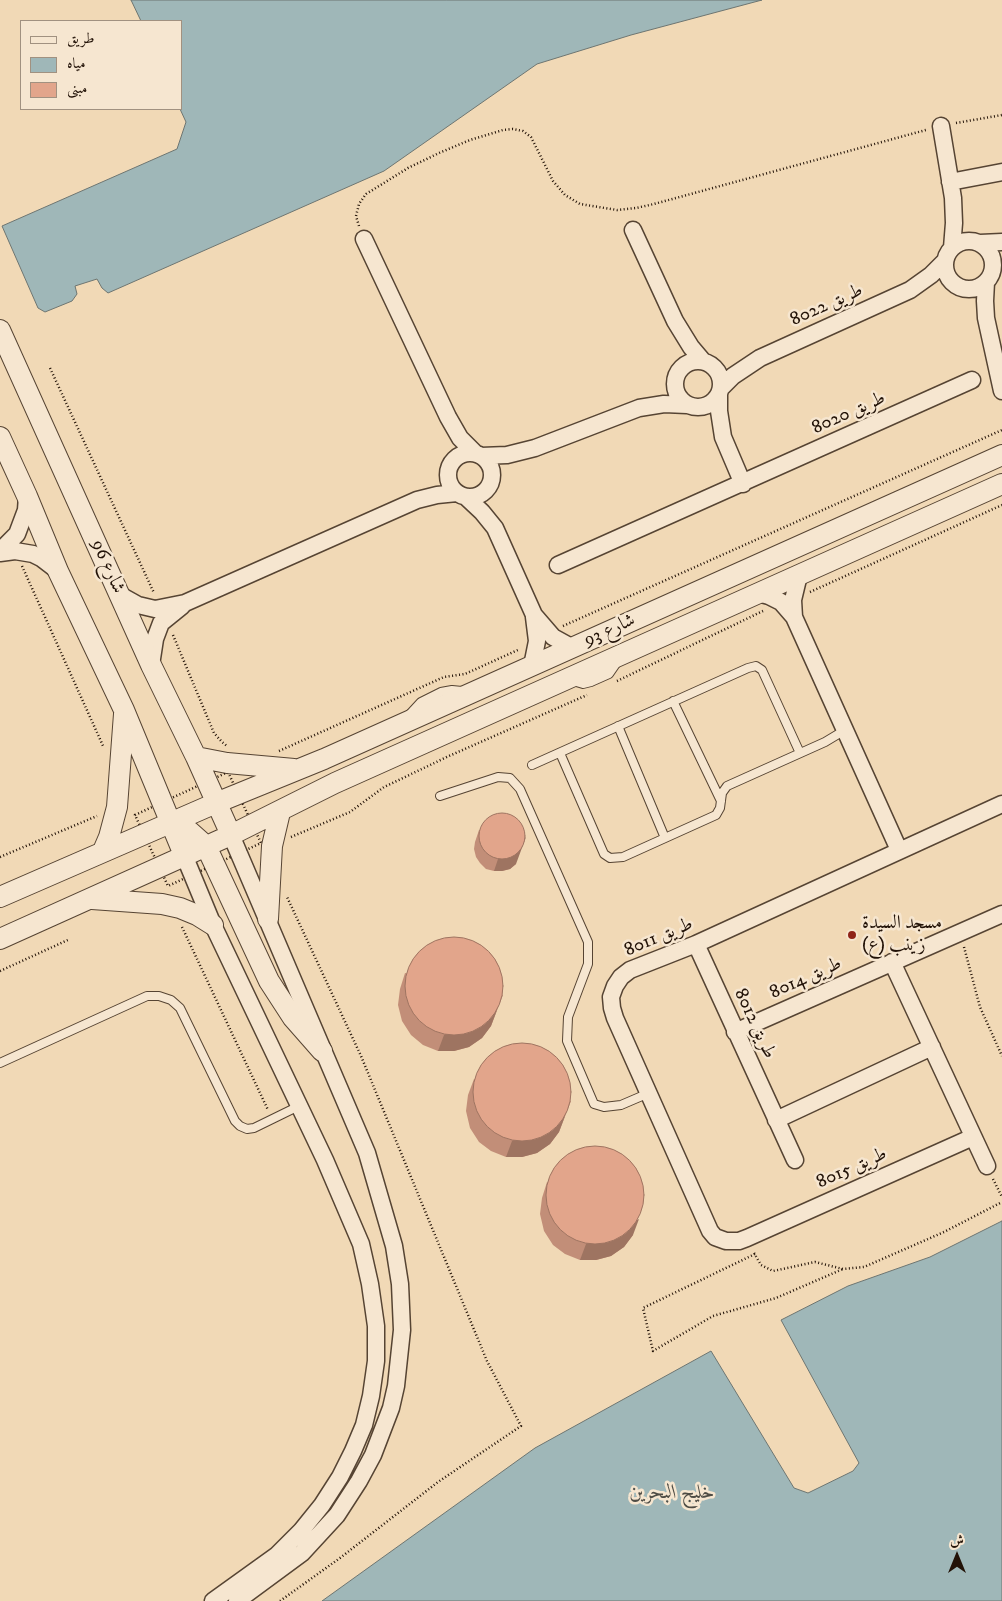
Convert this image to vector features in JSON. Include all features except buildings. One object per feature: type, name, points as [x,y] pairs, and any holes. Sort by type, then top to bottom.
[{"type":"street","points":[[941,126],[953,198],[954,223],[948,254],[947,276],[951,282],[977,302],[986,318]]},
{"type":"street","points":[[950,182],[1002,172]]},
{"type":"street","points":[[953,198],[963,221],[978,242],[991,254],[994,270],[985,300],[986,318],[1002,391]]},
{"type":"street","points":[[633,230],[675,321],[691,347],[719,374],[722,381],[719,411],[723,437],[743,484]]},
{"type":"street","points":[[364,239],[448,417],[460,438],[491,466],[495,528]]},
{"type":"street","points":[[948,254],[959,243],[967,241],[1002,242]]},
{"type":"street","name":"طريق 8022","points":[[720,391],[733,376],[760,358],[910,290],[931,275],[948,254]]},
{"type":"street","points":[[961,288],[972,289],[994,270]]},
{"type":"street","name":"طريق 8022","points":[[910,290],[939,284],[961,288]]},
{"type":"street","points":[[675,321],[678,373],[677,394],[681,400],[692,406],[723,437]]},
{"type":"street","name":"شارع 96","points":[[0,330],[230,835]]},
{"type":"street","name":"طريق 8022","points":[[706,362],[734,364],[760,358]]},
{"type":"street","points":[[639,408],[664,390],[678,373],[695,360],[706,362]]},
{"type":"street","name":"طريق 8020","points":[[558,566],[972,380]]},
{"type":"street","points":[[417,500],[449,468],[454,460],[463,454],[506,455],[535,448],[639,408],[672,403],[692,406],[710,404],[720,391]]},
{"type":"street","points":[[448,417],[452,447],[448,480],[451,487],[482,512],[495,528],[542,637],[532,666]]},
{"type":"street","points":[[0,437],[58,571],[124,710],[213,925],[325,1160],[361,1244],[370,1284],[376,1326],[376,1361],[371,1396],[364,1425],[354,1451],[322,1505],[301,1531],[277,1555],[213,1601]]},
{"type":"street","points":[[120,595],[147,608],[163,613],[417,500],[436,495],[480,495],[510,462],[535,448]]},
{"type":"street","name":"شارع 93","points":[[0,897],[216,803],[299,770],[1002,454]]},
{"type":"street","name":"شارع 93","points":[[0,939],[280,812],[335,783],[1002,484]]},
{"type":"street","points":[[27,496],[26,510],[17,534],[5,552],[33,554],[42,558],[58,571]]},
{"type":"street","points":[[799,575],[787,601],[899,850]]},
{"type":"street","points":[[758,593],[787,601]]},
{"type":"street","points":[[151,665],[157,630],[163,613]]},
{"type":"street","points":[[542,637],[573,648]]},
{"type":"street","points":[[103,851],[117,808],[124,710]]},
{"type":"street","points":[[196,757],[227,763],[299,770]]},
{"type":"street","name":"طريق 8011","points":[[747,1238],[739,1241],[726,1241],[715,1237],[710,1231],[615,1018],[612,1008],[612,997],[615,986],[621,977],[630,970],[696,944],[1002,804]]},
{"type":"street","points":[[268,919],[272,846],[280,812]]},
{"type":"street","points":[[170,823],[188,830],[206,846],[269,981],[293,1018],[322,1051]]},
{"type":"street","points":[[230,835],[268,919],[367,1154],[394,1246],[400,1284],[402,1330],[396,1386],[382,1434],[359,1481],[336,1515],[302,1553],[237,1601]]},
{"type":"street","points":[[90,899],[165,895],[180,908],[197,915],[213,925]]},
{"type":"street","name":"طريق 8014","points":[[735,1032],[1002,914]]},
{"type":"street","name":"طريق 8012","points":[[696,944],[795,1160]]},
{"type":"street","points":[[892,962],[987,1166]]},
{"type":"street","points":[[776,1120],[932,1047]]},
{"type":"street","name":"طريق 8015","points":[[747,1238],[973,1137]]},
{"type":"lane","points":[[532,765],[673,701],[756,666],[762,670],[800,753]]},
{"type":"lane","points":[[673,701],[721,802]]},
{"type":"lane","points":[[618,726],[665,838]]},
{"type":"lane","points":[[560,753],[604,854],[610,858],[623,857],[716,815],[720,808],[722,793],[728,786],[825,742],[845,730]]},
{"type":"lane","points":[[440,796],[498,777],[510,778],[520,789],[588,942],[588,964],[568,1017],[567,1041],[594,1104],[604,1107],[621,1105],[648,1093]]},
{"type":"lane","points":[[0,1063],[147,996],[160,996],[171,1000],[180,1008],[235,1121],[240,1126],[247,1129],[254,1128],[300,1106]]},
{"type":"path","points":[[364,239],[356,216],[359,204],[366,194],[408,168],[439,153],[470,140],[503,130],[523,131],[531,137],[553,181],[565,195],[580,204],[617,210],[654,204],[941,126],[1002,115]]},
{"type":"path","points":[[50,368],[163,613],[214,733],[222,742],[233,748]]},
{"type":"path","points":[[274,752],[444,677],[465,674],[542,637],[1002,430]]},
{"type":"path","points":[[614,683],[787,601],[1002,505]]},
{"type":"path","points":[[5,552],[107,754]]},
{"type":"path","points":[[287,843],[290,837],[296,834],[350,812],[384,787],[448,756],[588,694]]},
{"type":"path","points":[[0,857],[117,808]]},
{"type":"path","points":[[280,1601],[340,1558],[438,1482],[521,1426],[487,1362],[361,1056],[285,894]]},
{"type":"path","points":[[180,924],[272,1120]]},
{"type":"path","points":[[0,971],[70,939]]},
{"type":"path","points":[[963,942],[980,1007],[1002,1056]]},
{"type":"path","points":[[987,1166],[1002,1197]]},
{"type":"path","points":[[755,1254],[643,1308],[653,1351],[713,1316],[776,1298],[843,1269],[864,1267],[944,1232],[1002,1202]]},
{"type":"path","points":[[747,1238],[761,1265],[773,1271],[815,1262],[843,1269]]},
{"type":"water","points":[[131,0],[762,0],[631,35],[537,64],[384,171],[108,293],[102,288],[97,279],[75,286],[77,294],[72,301],[45,312],[38,308],[2,226],[177,149],[186,122],[180,110],[182,110],[182,20],[141,20]]},
{"type":"water","name":"خليج البحرين","points":[[1002,1221],[1002,1601],[322,1601],[535,1448],[711,1351],[794,1488],[808,1493],[853,1471],[859,1463],[781,1320],[848,1286],[930,1257]]},
{"type":"place","name":"مسجد السيدة زينب (ع)","points":[[852,935]]}]
